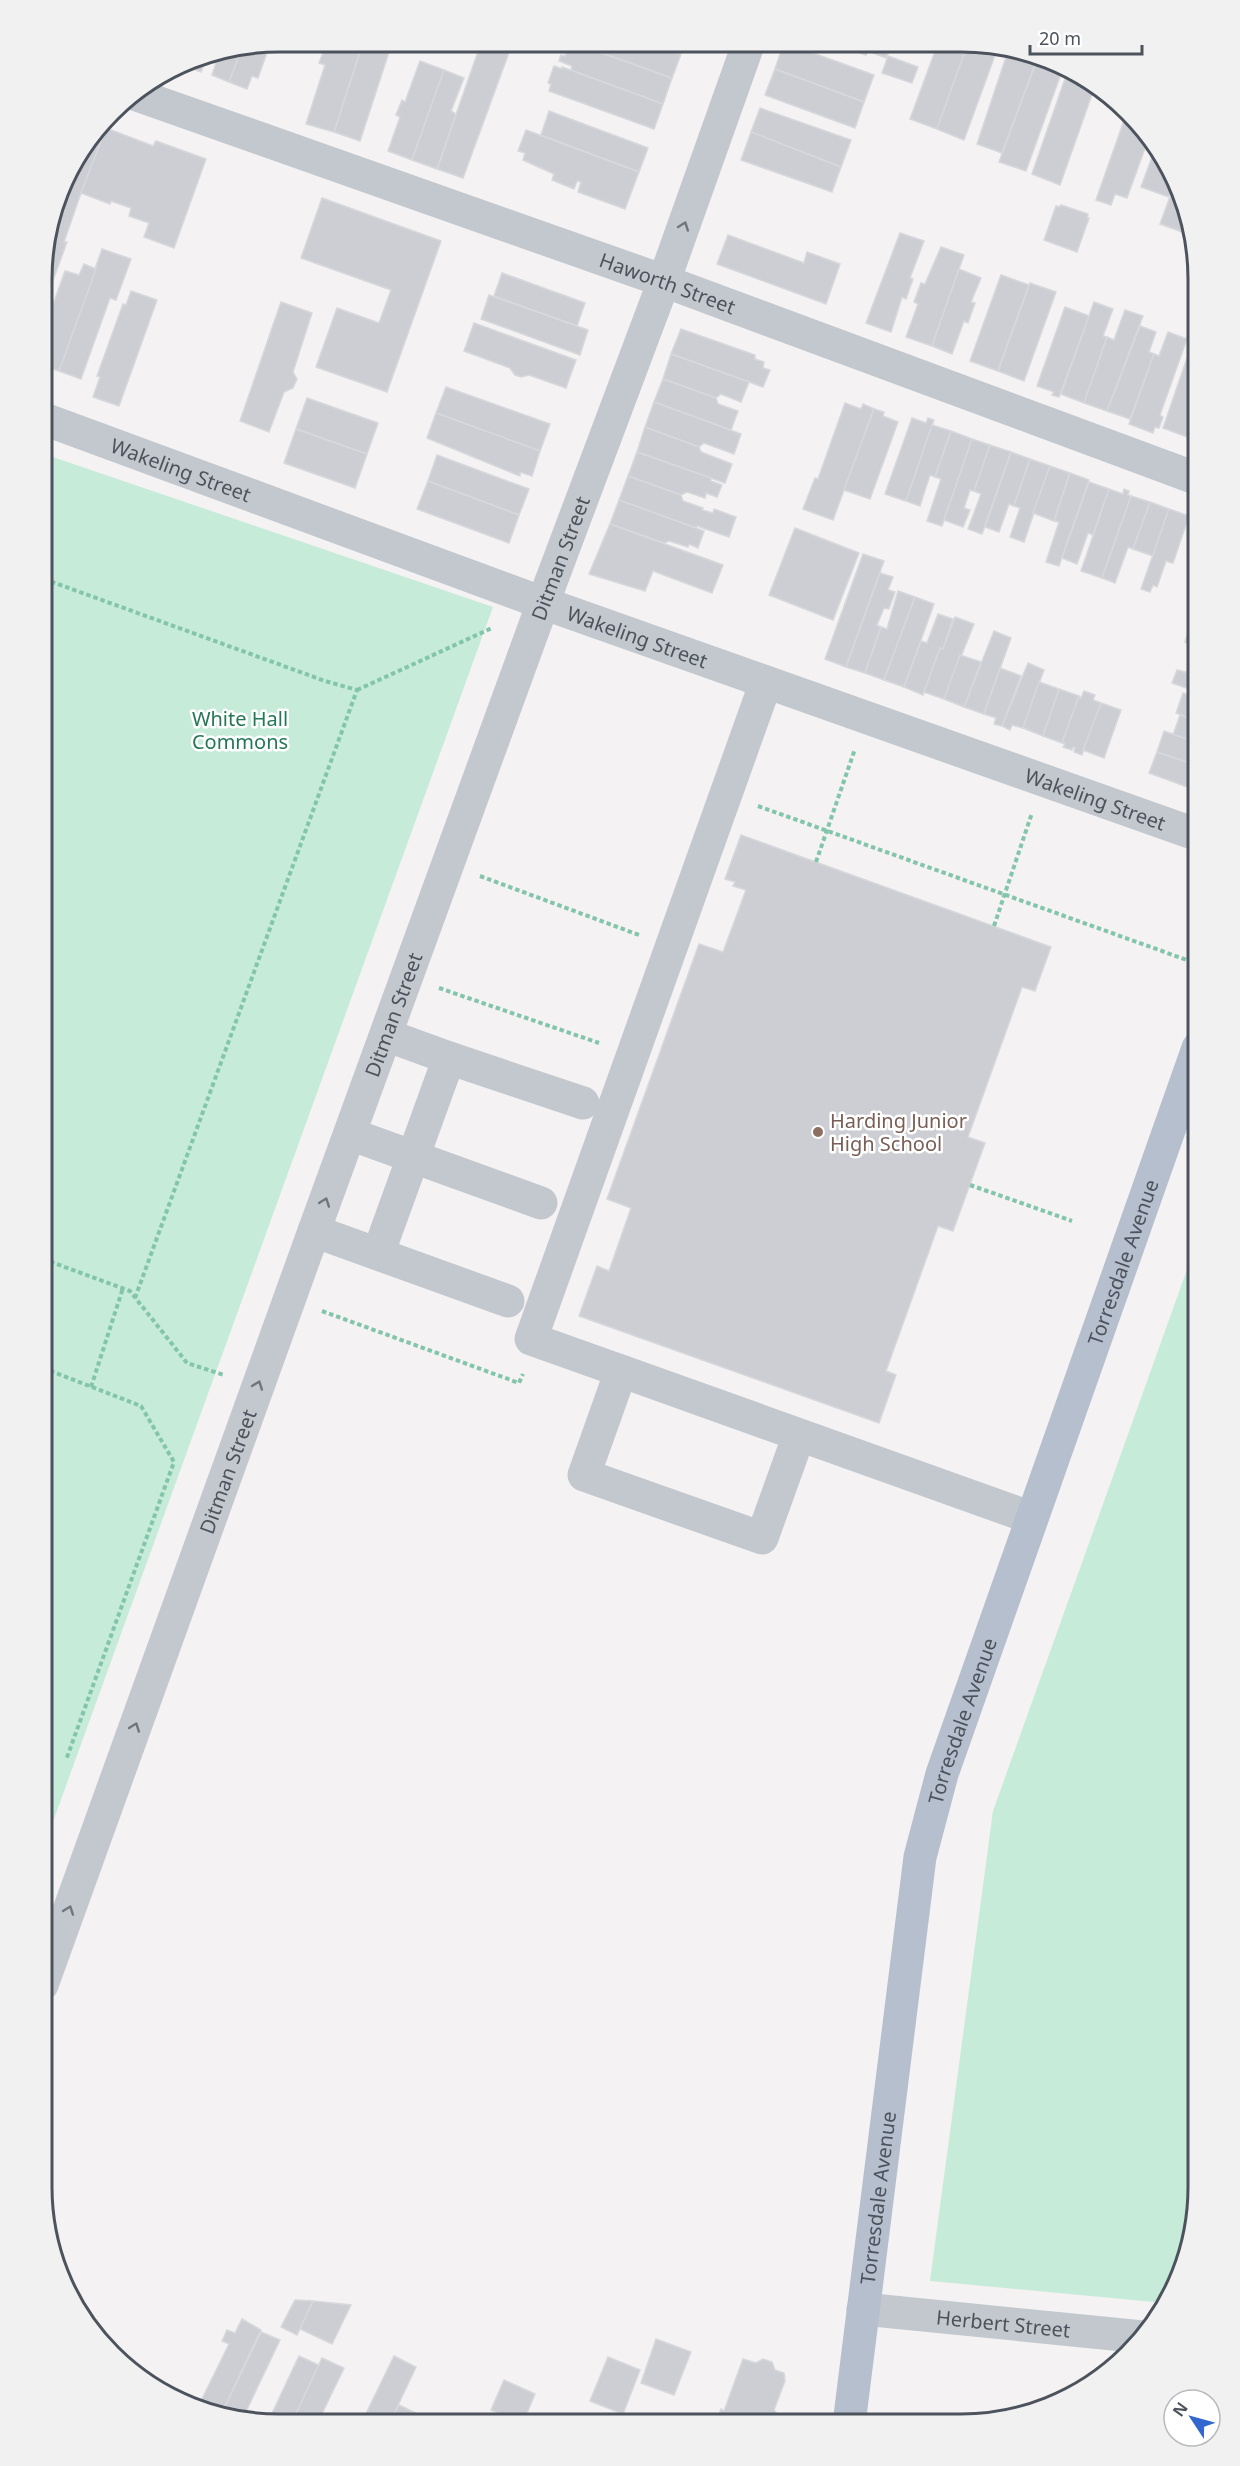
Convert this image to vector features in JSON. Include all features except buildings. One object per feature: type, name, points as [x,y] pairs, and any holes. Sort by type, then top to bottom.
[{"type":"main road","name":"Torresdale Avenue","points":[[850,2414],[920,1857],[942,1774],[1188,1076]]},
{"type":"street","name":"Ditman Street","points":[[52,1957],[314,1231],[543,603],[664,281],[745,53]]},
{"type":"street","name":"Haworth Street","points":[[143,97],[664,281],[1188,475]]},
{"type":"street","name":"Wakeling Street","points":[[52,422],[543,603],[1188,831]]},
{"type":"street","points":[[766,682],[531,1339],[1032,1518]]},
{"type":"street","points":[[386,1035],[583,1103]]},
{"type":"street","points":[[378,1254],[449,1058]]},
{"type":"street","points":[[350,1134],[541,1203]]},
{"type":"street","points":[[314,1231],[508,1301]]},
{"type":"street","points":[[621,1371],[584,1475],[595,1479],[762,1538],[799,1435]]},
{"type":"street","name":"Herbert Street","points":[[863,2309],[1131,2336]]},
{"type":"path","points":[[52,582],[325,681],[357,690],[492,628]]},
{"type":"path","points":[[135,1298],[357,690]]},
{"type":"path","points":[[816,862],[866,717]]},
{"type":"path","points":[[994,926],[1043,780]]},
{"type":"path","points":[[725,795],[1188,960]]},
{"type":"path","points":[[448,865],[671,946]]},
{"type":"path","points":[[407,977],[632,1055]]},
{"type":"path","points":[[970,1185],[1072,1221]]},
{"type":"path","points":[[52,1262],[130,1291],[187,1363],[224,1375]]},
{"type":"path","points":[[91,1387],[123,1288]]},
{"type":"path","points":[[321,1311],[519,1383],[536,1341]]},
{"type":"path","points":[[52,1372],[141,1406],[174,1462],[66,1760]]},
{"type":"green space","name":"White Hall Commons","points":[[52,457],[493,607],[52,1824]]},
{"type":"green space","points":[[1188,1267],[1188,2186],[1186,2216],[1180,2245],[1156,2302],[930,2281],[993,1811]]},
{"type":"place","name":"Harding Junior High School","points":[[818,1132]]}]
